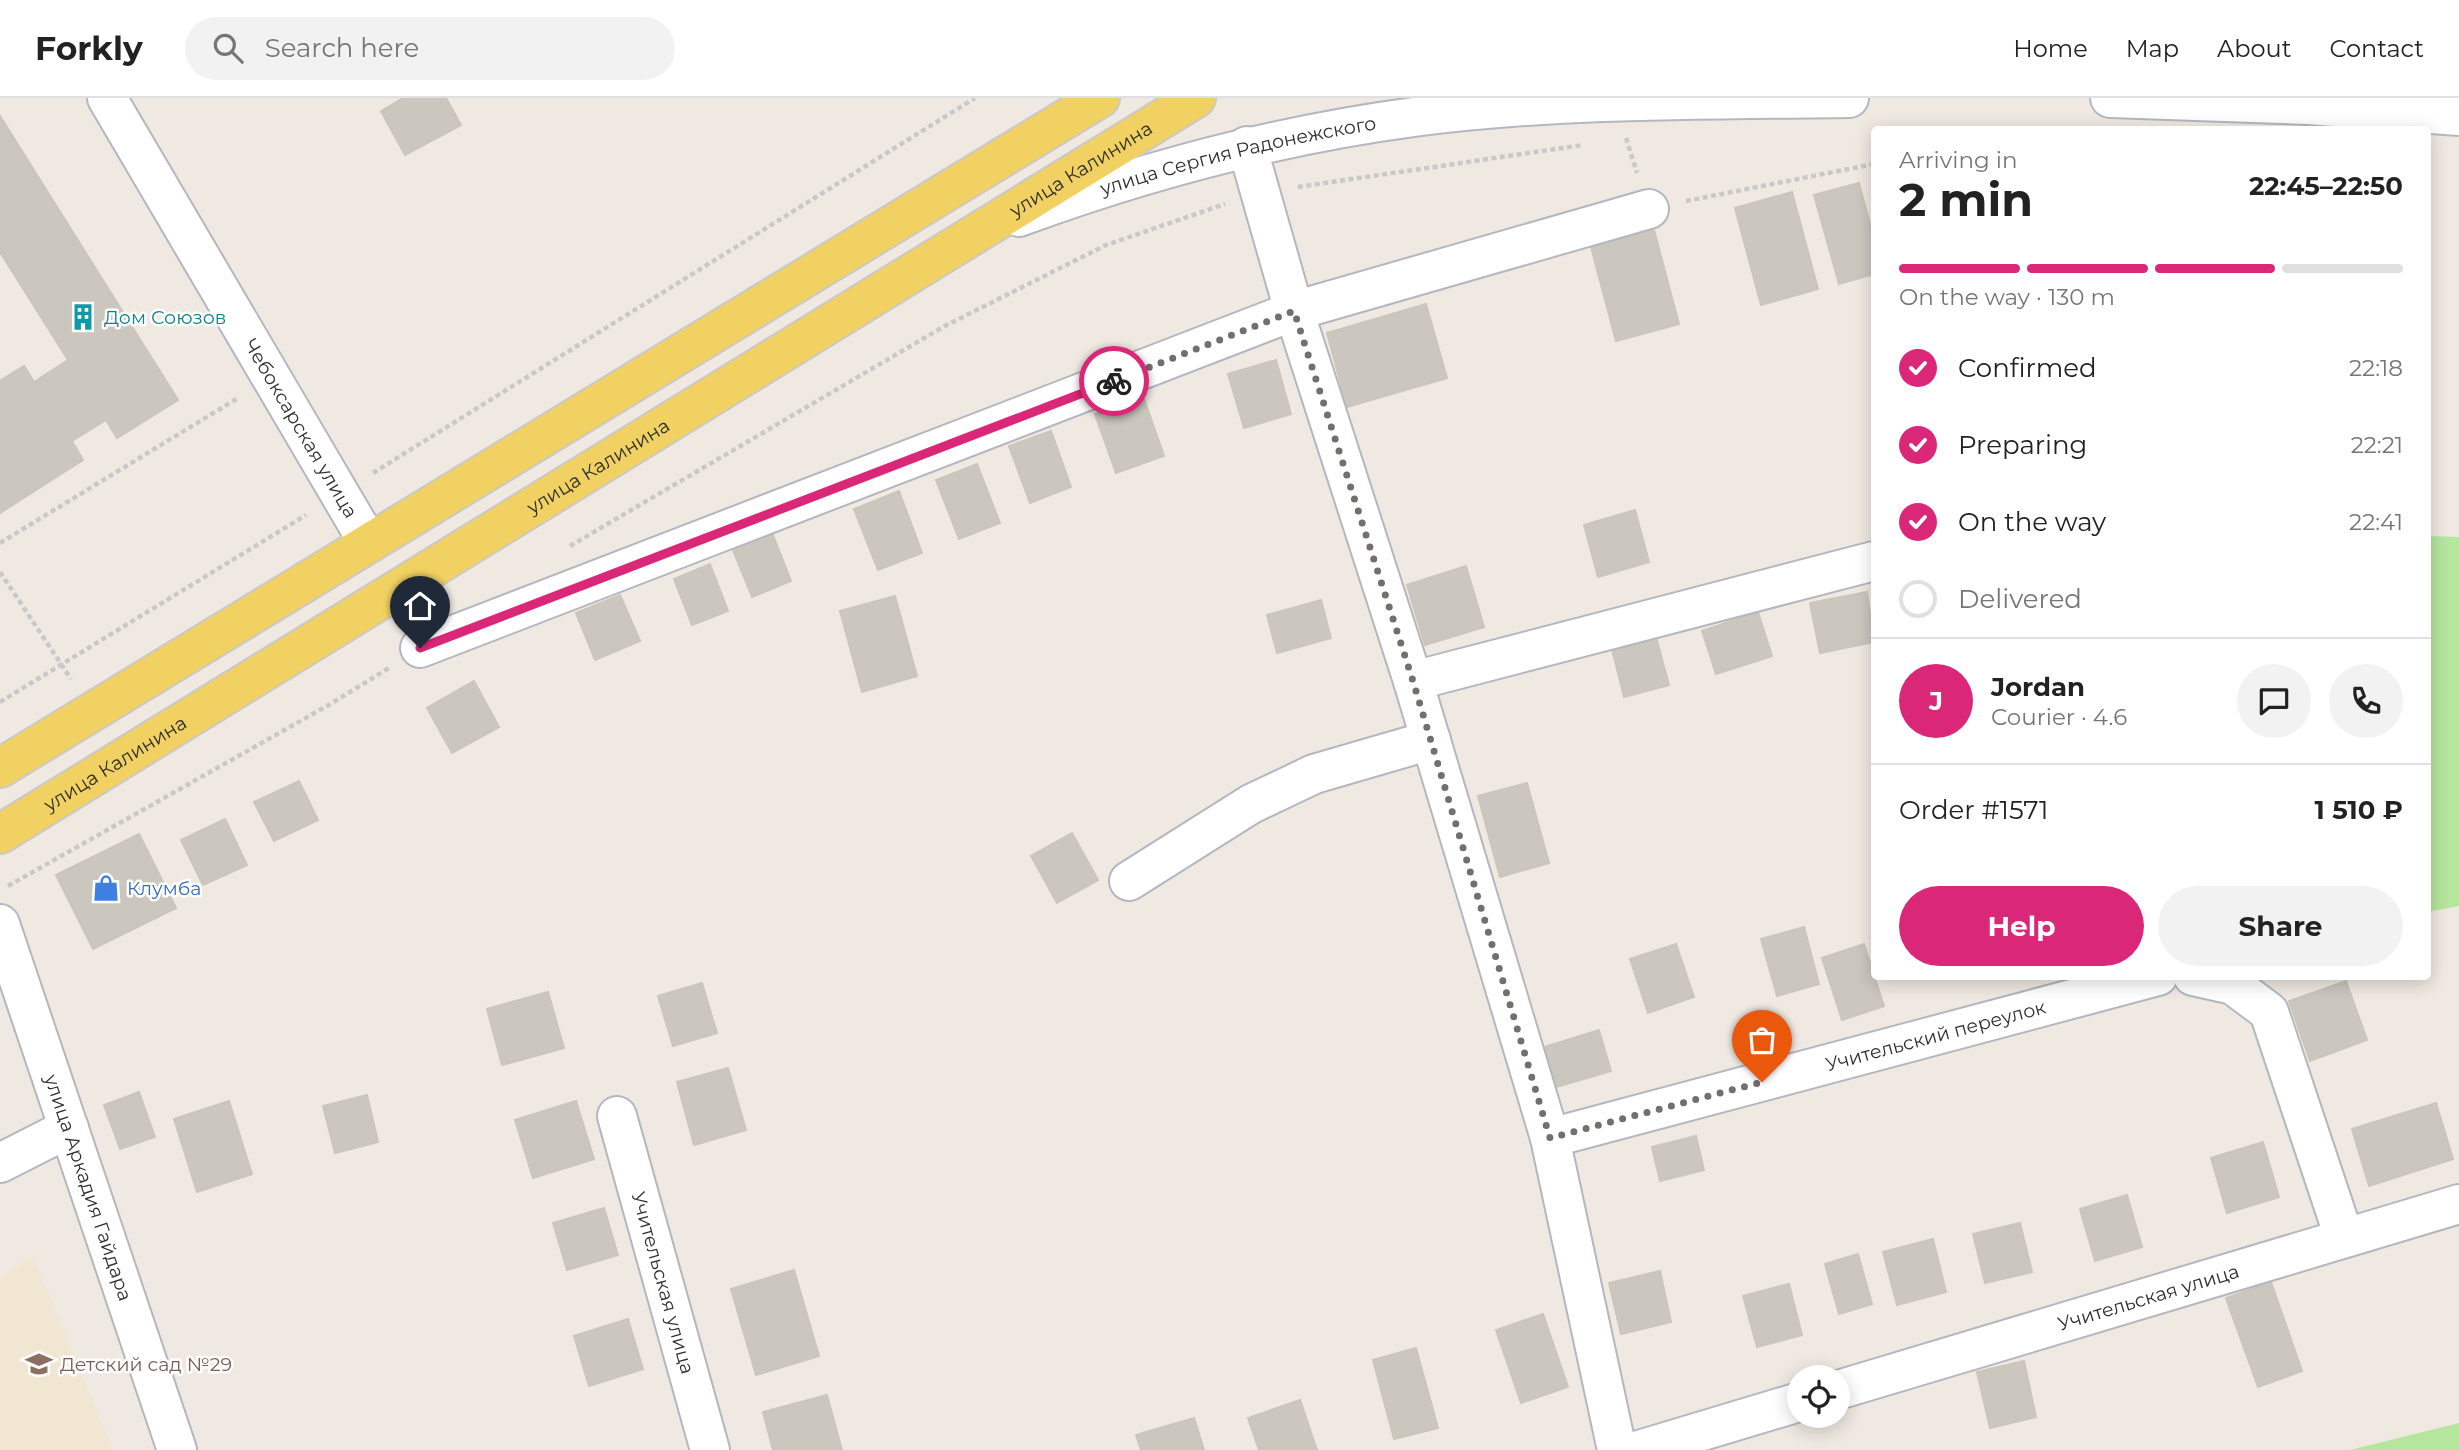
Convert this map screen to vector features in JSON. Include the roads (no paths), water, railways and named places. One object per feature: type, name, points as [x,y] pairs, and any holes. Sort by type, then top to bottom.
[{"type":"main road","points":[[0,768],[1100,98]]},
{"type":"main road","name":"улица Калинина","points":[[0,834],[1196,98]]},
{"type":"street","name":"Чебоксарская улица","points":[[107,98],[368,542]]},
{"type":"street","name":"улица Сергия Радонежского","points":[[984,229],[1088,192],[1247,146],[1425,107],[1548,101],[1849,98]]},
{"type":"street","points":[[2110,98],[2265,101],[2459,116]]},
{"type":"street","points":[[1247,146],[1294,311],[1413,681],[1550,1138],[1617,1450]]},
{"type":"street","points":[[420,648],[1294,311],[1649,209]]},
{"type":"street","points":[[1413,681],[1871,562]]},
{"type":"street","points":[[1129,881],[1251,804],[1314,774],[1431,740]]},
{"type":"street","name":"улица Аркадия Гайдара","points":[[2,938],[177,1450]]},
{"type":"street","name":"Учительский переулок","points":[[1550,1138],[2143,980]]},
{"type":"street","points":[[2211,980],[2233,985],[2269,1012],[2344,1237]]},
{"type":"street","name":"Учительская улица","points":[[618,1116],[710,1450]]},
{"type":"street","points":[[0,1163],[69,1128]]},
{"type":"street","name":"Учительская улица","points":[[1850,1386],[2459,1204]]},
{"type":"street","points":[[1639,1450],[1787,1406]]},
{"type":"place","name":"Дом Союзов","points":[[83,317]]},
{"type":"place","name":"Клумба","points":[[106,888]]},
{"type":"place","name":"Детский сад №29","points":[[39,1364]]}]
